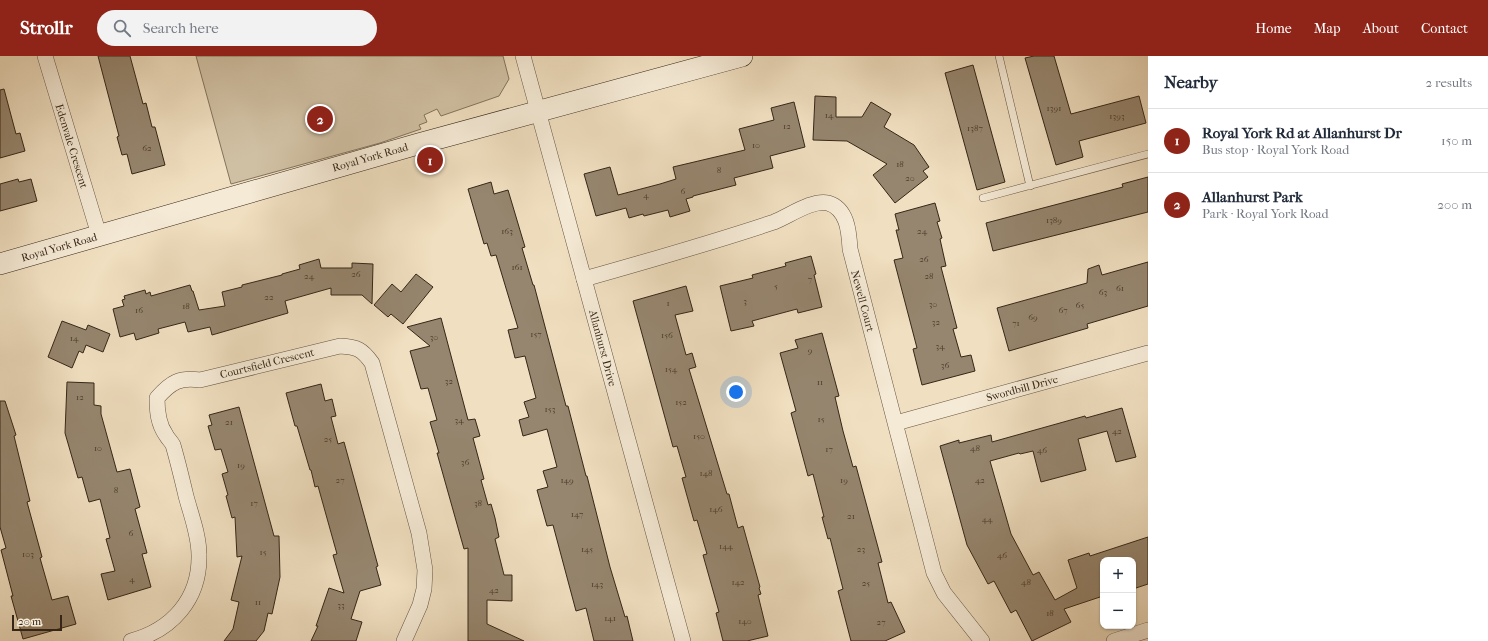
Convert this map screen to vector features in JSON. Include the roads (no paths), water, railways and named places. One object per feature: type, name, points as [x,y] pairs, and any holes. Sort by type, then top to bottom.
[{"type":"main road","name":"Royal York Road","points":[[0,264],[418,144],[742,56]]},
{"type":"street","name":"Edenvale Crescent","points":[[45,56],[99,235]]},
{"type":"street","name":"Allanhurst Drive","points":[[523,56],[683,641]]},
{"type":"street","name":"Newell Court","points":[[584,279],[712,243],[783,218],[811,205],[828,203],[838,209],[846,219],[850,250],[934,573],[944,593],[982,641]]},
{"type":"street","name":"Courtsfield Crescent","points":[[131,641],[147,636],[164,627],[176,616],[185,606],[192,592],[198,574],[200,555],[197,536],[172,443],[160,425],[157,412],[157,398],[166,387],[178,380],[200,380],[340,346],[354,346],[365,352],[372,363],[419,534],[425,570],[424,589],[420,605],[404,641]]},
{"type":"street","name":"Swordbill Drive","points":[[896,423],[1148,353]]},
{"type":"street","points":[[1114,641],[1148,630]]},
{"type":"lane","points":[[999,56],[1030,186]]},
{"type":"lane","points":[[983,198],[1148,154]]},
{"type":"place","name":"Allanhurst Park","points":[[320,119]]},
{"type":"place","name":"Royal York Rd at Allanhurst Dr","points":[[430,160]]}]
